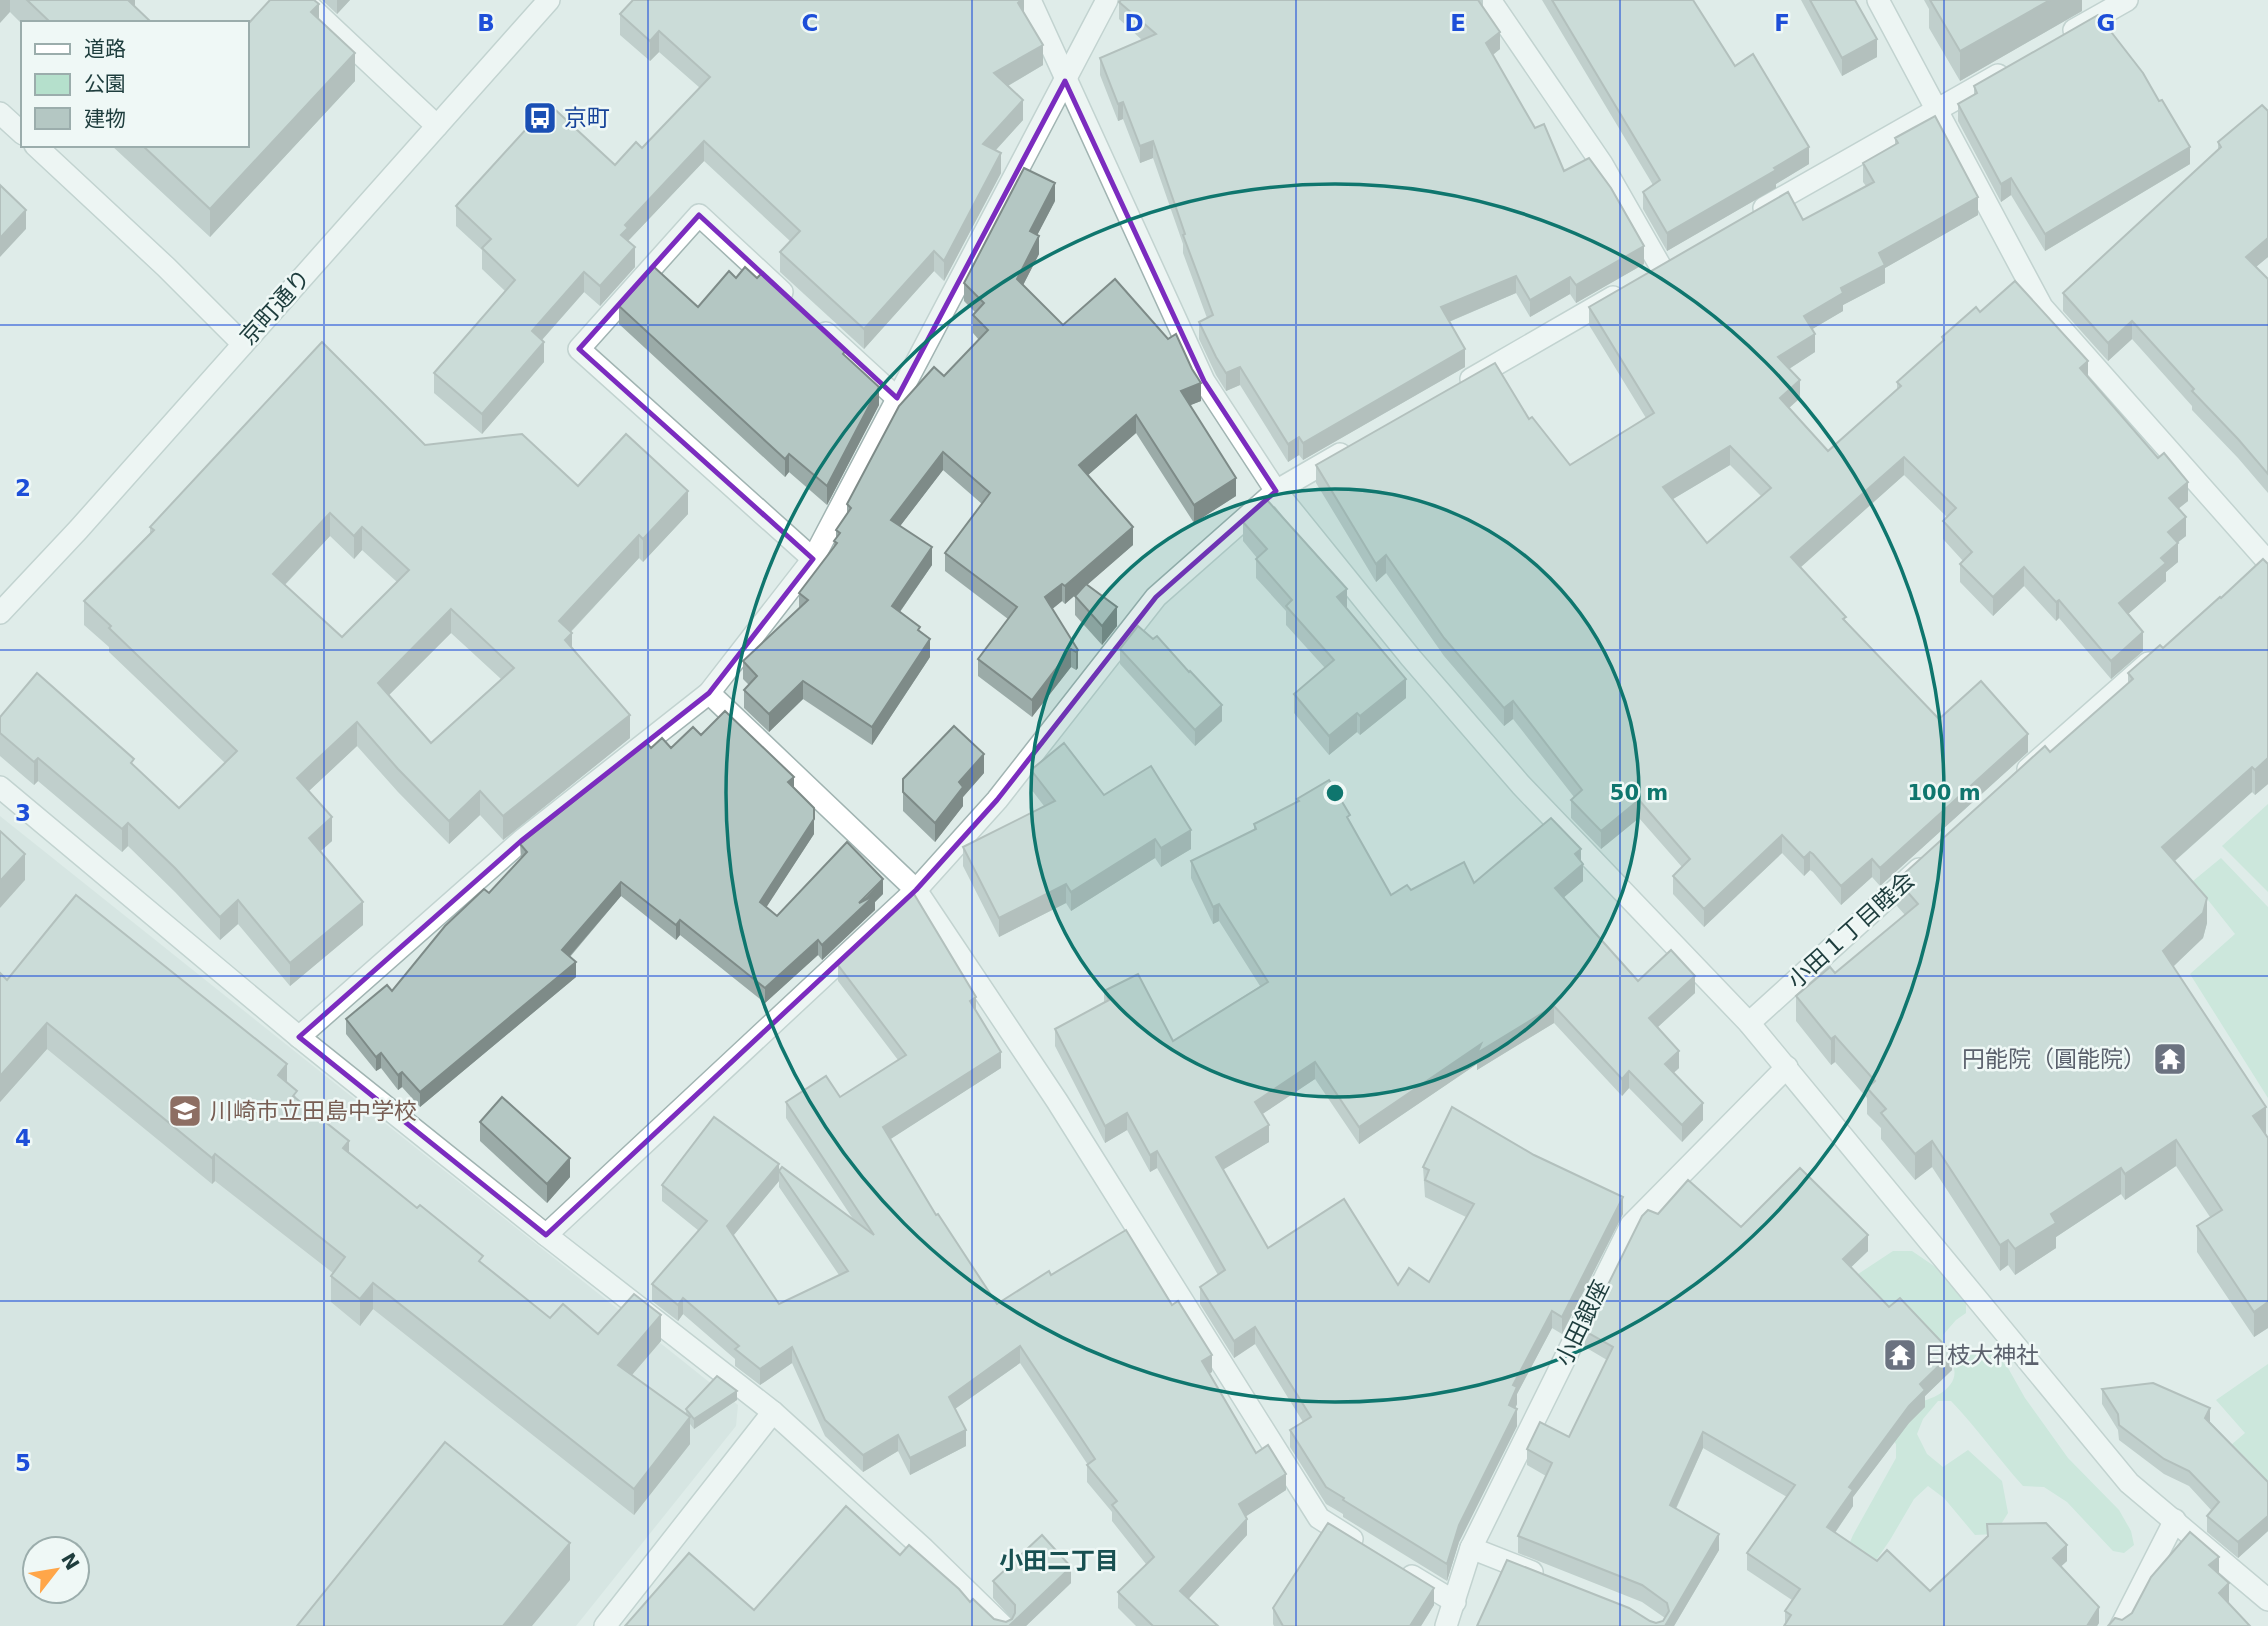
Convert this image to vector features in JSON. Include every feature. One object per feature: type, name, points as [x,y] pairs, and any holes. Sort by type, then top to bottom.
[{"type":"street","points":[[303,0],[438,126]]},
{"type":"street","name":"京町通り","points":[[0,613],[78,530],[549,0]]},
{"type":"street","points":[[1030,0],[1204,381],[1276,491],[1411,658],[1521,785],[1787,1066],[2129,1483],[2268,1600]]},
{"type":"street","points":[[299,1037],[521,841],[709,692],[813,559],[1107,0]]},
{"type":"street","points":[[1490,0],[1602,164],[1656,273],[1683,256]]},
{"type":"street","points":[[1878,0],[2042,307],[2264,562]]},
{"type":"street","points":[[2056,41],[2127,0]]},
{"type":"street","points":[[1747,218],[2021,61]]},
{"type":"street","points":[[0,113],[21,132]]},
{"type":"street","points":[[37,147],[166,267],[243,344]]},
{"type":"street","points":[[813,559],[579,349],[699,215],[897,398]]},
{"type":"street","points":[[1457,387],[1626,290]]},
{"type":"street","points":[[546,1235],[916,890],[997,800],[1156,597],[1276,491],[1361,442]]},
{"type":"street","points":[[2015,781],[2164,650]]},
{"type":"street","points":[[709,692],[916,890],[1057,1101],[1319,1518],[1364,1546]]},
{"type":"street","points":[[0,787],[299,1037],[773,1412],[924,1549],[1003,1626]]},
{"type":"street","name":"小田１丁目睦会","points":[[1749,1023],[1934,855]]},
{"type":"street","name":"小田銀座","points":[[1446,1626],[1471,1548],[1630,1225],[1787,1066]]},
{"type":"street","points":[[605,1626],[773,1412]]},
{"type":"street","points":[[2121,1626],[2175,1520]]},
{"type":"street","points":[[1471,1548],[1545,1577]]},
{"type":"street","points":[[1398,1567],[1455,1602]]},
{"type":"highlighted area","points":[[1065,81],[1204,381],[1276,491],[1156,597],[997,800],[916,890],[546,1235],[299,1037],[521,841],[709,693],[813,559],[579,349],[699,215],[897,398]]},
{"type":"shaded area","name":"川崎市立田島中学校","points":[[0,816],[738,1405],[736,1426],[576,1626],[0,1626]]},
{"type":"green space","points":[[2268,804],[2268,892],[2222,846]]},
{"type":"green space","points":[[2221,858],[2268,907],[2268,1098],[2190,974],[2235,934],[2193,881]]},
{"type":"green space","points":[[1893,1251],[1912,1251],[1937,1268],[1966,1299],[1966,1313],[1943,1335],[1944,1349],[1955,1360],[1990,1348],[2008,1368],[2025,1398],[2068,1458],[2119,1510],[2131,1531],[2134,1545],[2124,1553],[2113,1551],[2067,1502],[2044,1487],[2023,1486],[1951,1401],[1938,1401],[1923,1419],[1917,1434],[1927,1454],[1943,1467],[1968,1450],[2002,1481],[2008,1513],[1995,1534],[1975,1535],[1944,1498],[1928,1486],[1914,1499],[1872,1566],[1834,1580],[1853,1535],[1896,1458],[1896,1444],[1870,1414],[1846,1282]],"holes":[[[1951,1361],[1954,1370],[1951,1384],[1945,1390],[1930,1399],[1914,1403]]]},
{"type":"green space","points":[[2268,1364],[2268,1487],[2231,1445],[2245,1433],[2216,1400]]},
{"type":"building","points":[[27,0],[128,0],[150,21],[49,21]]},
{"type":"building","points":[[270,0],[314,0],[319,4],[311,12],[355,53],[210,209],[144,147],[248,147],[248,24]]},
{"type":"building","points":[[633,0],[1021,0],[1018,3],[1043,45],[994,73],[1023,100],[983,144],[1001,153],[944,261],[934,251],[864,329],[780,252],[800,231],[704,141],[625,225],[628,228],[621,235],[635,247],[600,286],[584,272],[532,331],[544,342],[482,414],[434,373],[515,280],[482,248],[491,239],[456,206],[549,104],[615,165],[636,142],[642,148],[710,77],[659,31],[650,41],[620,14]]},
{"type":"building","points":[[1478,0],[1500,32],[1486,43],[1535,128],[1544,124],[1564,171],[1589,158],[1611,188],[1644,246],[1576,285],[1570,277],[1530,300],[1516,276],[1441,307],[1465,349],[1303,443],[1299,437],[1288,444],[1240,367],[1226,373],[1199,322],[1213,315],[1183,235],[1185,234],[1153,141],[1140,146],[1123,102],[1118,104],[1100,58],[1156,34],[1119,2]]},
{"type":"building","points":[[1552,0],[1693,0],[1735,66],[1753,54],[1809,147],[1774,168],[1776,170],[1667,233],[1643,192],[1660,180]]},
{"type":"building","points":[[1810,0],[1855,0],[1877,39],[1842,58]]},
{"type":"building","points":[[1930,0],[2050,0],[1960,51]]},
{"type":"building","points":[[2098,15],[2143,73],[2159,101],[2162,100],[2190,147],[2045,234],[2011,178],[2001,184],[1958,104],[1977,93],[1974,86]]},
{"type":"building","points":[[2262,105],[2268,111],[2268,238],[2246,257],[2268,279],[2268,474],[2132,321],[2108,343],[2063,293],[2221,147],[2218,142]]},
{"type":"building","points":[[1935,116],[1978,197],[1879,253],[1885,265],[1841,288],[1843,293],[1804,316],[1815,334],[1778,357],[1800,380],[1780,398],[1828,451],[1901,386],[1897,382],[1944,340],[1942,337],[1976,307],[1980,312],[2015,281],[2088,361],[2080,368],[2158,458],[2164,453],[2188,482],[2169,498],[2186,517],[2168,532],[2178,543],[2161,558],[2166,563],[2119,603],[2143,632],[2111,661],[2059,600],[2056,602],[2024,567],[1993,597],[1960,564],[1972,552],[1943,521],[1956,508],[1904,457],[1791,557],[1846,617],[1843,619],[1939,719],[1981,681],[2028,734],[1880,868],[1872,859],[1841,886],[1813,854],[1810,852],[1804,858],[1782,835],[1704,909],[1673,876],[1690,859],[1639,800],[1601,831],[1571,800],[1582,790],[1513,701],[1504,708],[1444,638],[1386,555],[1376,564],[1316,465],[1495,363],[1529,419],[1532,417],[1570,465],[1654,413],[1589,307],[1788,192],[1803,220],[1874,182],[1863,163],[1898,143],[1895,138]],"holes":[[[1730,446],[1771,488],[1707,543],[1663,487]]]},
{"type":"building","points":[[1024,168],[1055,183],[1030,231],[1039,236],[1017,279],[1063,325],[1115,279],[1168,339],[1176,334],[1201,383],[1181,391],[1236,478],[1194,505],[1136,415],[1079,465],[1133,527],[1065,586],[1062,584],[1045,597],[1078,650],[1076,652],[1071,649],[1032,700],[978,659],[1017,607],[945,553],[990,493],[943,452],[891,520],[932,547],[892,606],[920,627],[918,630],[930,639],[872,727],[803,681],[769,714],[744,690],[757,676],[743,661],[808,600],[799,593],[837,543],[834,541],[840,533],[836,530],[851,508],[847,504],[899,406],[934,367],[944,376],[988,330],[973,315],[984,303],[964,283]]},
{"type":"building","points":[[0,185],[26,210],[0,238]]},
{"type":"building","points":[[654,267],[698,307],[729,271],[736,278],[745,267],[757,278],[762,273],[846,350],[843,354],[879,387],[827,486],[789,454],[785,459],[619,306]]},
{"type":"building","points":[[322,342],[425,445],[522,434],[578,486],[626,434],[688,491],[643,539],[639,535],[559,621],[572,633],[565,640],[630,715],[503,816],[480,791],[449,821],[357,722],[297,778],[332,817],[309,838],[363,902],[290,963],[238,900],[220,917],[175,868],[128,823],[122,829],[38,758],[34,762],[0,733],[0,717],[37,673],[134,759],[131,763],[179,808],[237,751],[84,601],[154,530],[150,527]],"holes":[[[330,513],[354,536],[362,527],[409,570],[342,637],[273,574]],[[451,609],[514,668],[431,743],[378,683]]]},
{"type":"building","points":[[1267,500],[1347,589],[1337,597],[1406,679],[1360,716],[1357,713],[1329,736],[1294,694],[1334,660],[1286,606],[1292,600],[1256,559],[1267,549],[1243,522]]},
{"type":"building","points":[[2263,559],[2268,564],[2268,758],[2255,770],[2252,767],[2162,847],[2207,898],[2203,913],[2163,951],[2266,1107],[2253,1116],[2268,1138],[2268,1302],[2254,1312],[2197,1226],[2222,1210],[2176,1140],[2125,1174],[2121,1168],[2051,1214],[2056,1223],[2015,1249],[2008,1240],[2000,1245],[1932,1141],[1915,1154],[1881,1113],[1886,1109],[1867,1088],[1875,1081],[1835,1036],[1831,1039],[1796,996],[1830,967],[1835,973],[1918,904],[1897,880],[2045,746],[2050,752],[2133,679],[2128,673],[2160,645],[2163,648]]},
{"type":"building","points":[[1086,584],[1117,607],[1102,626],[1075,596]]},
{"type":"building","points":[[1138,626],[1153,639],[1157,636],[1222,705],[1195,730],[1120,649]]},
{"type":"building","points":[[725,711],[794,777],[788,782],[814,808],[814,819],[760,902],[777,916],[847,842],[883,879],[859,903],[875,895],[822,945],[818,940],[765,988],[680,920],[676,925],[621,882],[562,950],[576,962],[420,1092],[402,1072],[398,1075],[381,1053],[376,1057],[346,1019],[387,985],[392,991],[445,926],[484,889],[489,893],[527,852],[520,844],[647,743],[651,748],[662,738],[671,748],[693,727],[701,735]]},
{"type":"building","points":[[954,726],[984,754],[959,782],[963,787],[935,823],[903,792],[903,779]]},
{"type":"building","points":[[1064,743],[1104,795],[1151,766],[1191,830],[1161,848],[1155,839],[1071,892],[1066,884],[999,918],[963,847],[1055,801],[1031,770]]},
{"type":"building","points":[[1329,780],[1391,895],[1407,885],[1411,890],[1464,862],[1474,883],[1551,818],[1581,849],[1575,854],[1583,864],[1555,888],[1638,981],[1671,950],[1695,976],[1649,1018],[1679,1051],[1665,1064],[1703,1103],[1682,1125],[1629,1071],[1622,1079],[1554,1006],[1477,1053],[1481,1044],[1359,1127],[1315,1062],[1255,1102],[1269,1125],[1216,1157],[1268,1248],[1344,1199],[1398,1285],[1409,1268],[1429,1282],[1474,1204],[1425,1180],[1429,1170],[1423,1167],[1452,1107],[1534,1155],[1623,1197],[1562,1317],[1552,1311],[1513,1385],[1517,1387],[1509,1405],[1517,1409],[1459,1525],[1447,1564],[1326,1487],[1290,1430],[1311,1417],[1255,1327],[1234,1341],[1200,1287],[1225,1270],[1157,1151],[1150,1155],[1127,1113],[1105,1126],[1055,1029],[1109,1000],[1104,991],[1138,974],[1173,1041],[1268,982],[1219,904],[1213,907],[1191,861],[1256,829],[1254,824],[1299,801],[1297,799]]},
{"type":"building","points":[[0,831],[25,854],[0,881]]},
{"type":"building","points":[[914,894],[976,997],[970,1001],[1001,1052],[883,1127],[936,1215],[938,1214],[997,1304],[1049,1271],[1051,1275],[1126,1230],[1172,1305],[1178,1301],[1212,1355],[1202,1361],[1256,1453],[1268,1445],[1286,1474],[1239,1504],[1247,1519],[1180,1591],[1218,1626],[1153,1626],[1118,1592],[1154,1557],[1112,1505],[1117,1501],[1087,1465],[1095,1459],[1020,1346],[949,1397],[966,1430],[910,1458],[898,1435],[863,1455],[825,1420],[792,1347],[760,1369],[735,1349],[739,1346],[683,1298],[678,1305],[652,1284],[707,1221],[662,1185],[714,1117],[779,1164],[727,1226],[779,1304],[848,1271],[779,1171],[782,1167],[874,1235],[786,1102],[826,1076],[840,1097],[906,1055],[838,965]]},
{"type":"building","points":[[76,895],[287,1064],[278,1075],[297,1091],[293,1096],[349,1141],[343,1148],[417,1208],[420,1205],[483,1256],[479,1261],[550,1318],[563,1304],[598,1334],[634,1294],[661,1315],[618,1365],[690,1417],[634,1489],[373,1283],[360,1299],[331,1276],[345,1257],[215,1154],[212,1158],[47,1023],[0,1076],[0,973],[7,980]]},
{"type":"building","points":[[502,1097],[570,1158],[547,1184],[480,1122]]},
{"type":"building","points":[[1800,1168],[1868,1235],[1843,1259],[1889,1307],[1900,1298],[1952,1353],[1920,1384],[1925,1390],[1909,1406],[1849,1487],[1853,1490],[1827,1527],[1877,1561],[1887,1550],[1930,1591],[1988,1536],[1987,1524],[2046,1523],[2067,1545],[2053,1558],[2099,1607],[2087,1626],[1784,1626],[1791,1615],[1785,1611],[1800,1589],[1747,1553],[1795,1485],[1703,1432],[1670,1505],[1719,1534],[1665,1626],[1477,1626],[1507,1560],[1629,1608],[1650,1621],[1663,1621],[1669,1611],[1667,1603],[1642,1585],[1518,1536],[1552,1463],[1527,1449],[1540,1422],[1569,1437],[1613,1347],[1585,1331],[1642,1216],[1648,1210],[1658,1214],[1688,1180],[1741,1227]]},
{"type":"building","points":[[717,1376],[737,1391],[694,1419],[686,1409]]},
{"type":"building","points":[[2153,1383],[2210,1408],[2205,1418],[2268,1482],[2268,1516],[2238,1542],[2207,1516],[2219,1502],[2189,1471],[2164,1459],[2119,1425],[2118,1414],[2102,1389]]},
{"type":"building","points":[[445,1442],[570,1543],[503,1626],[297,1626]]},
{"type":"building","points":[[846,1506],[900,1555],[909,1545],[970,1602],[973,1599],[994,1619],[1006,1622],[1012,1619],[1015,1605],[993,1581],[1042,1535],[1071,1567],[1009,1626],[625,1626],[689,1553],[754,1610]]},
{"type":"building","points":[[1328,1523],[1434,1588],[1410,1626],[1283,1626],[1273,1608]]},
{"type":"building","points":[[2190,1532],[2219,1557],[2209,1565],[2229,1583],[2219,1593],[2250,1626],[2108,1626],[2115,1618],[2122,1620],[2132,1613],[2151,1577]]},
{"type":"place","name":"京町","points":[[540,118]]},
{"type":"place","name":"円能院（圓能院）","points":[[2170,1059]]},
{"type":"place","name":"川崎市立田島中学校","points":[[185,1111]]},
{"type":"place","name":"日枝大神社","points":[[1900,1355]]},
{"type":"district","name":"小田二丁目","points":[[1059,1561]]}]
